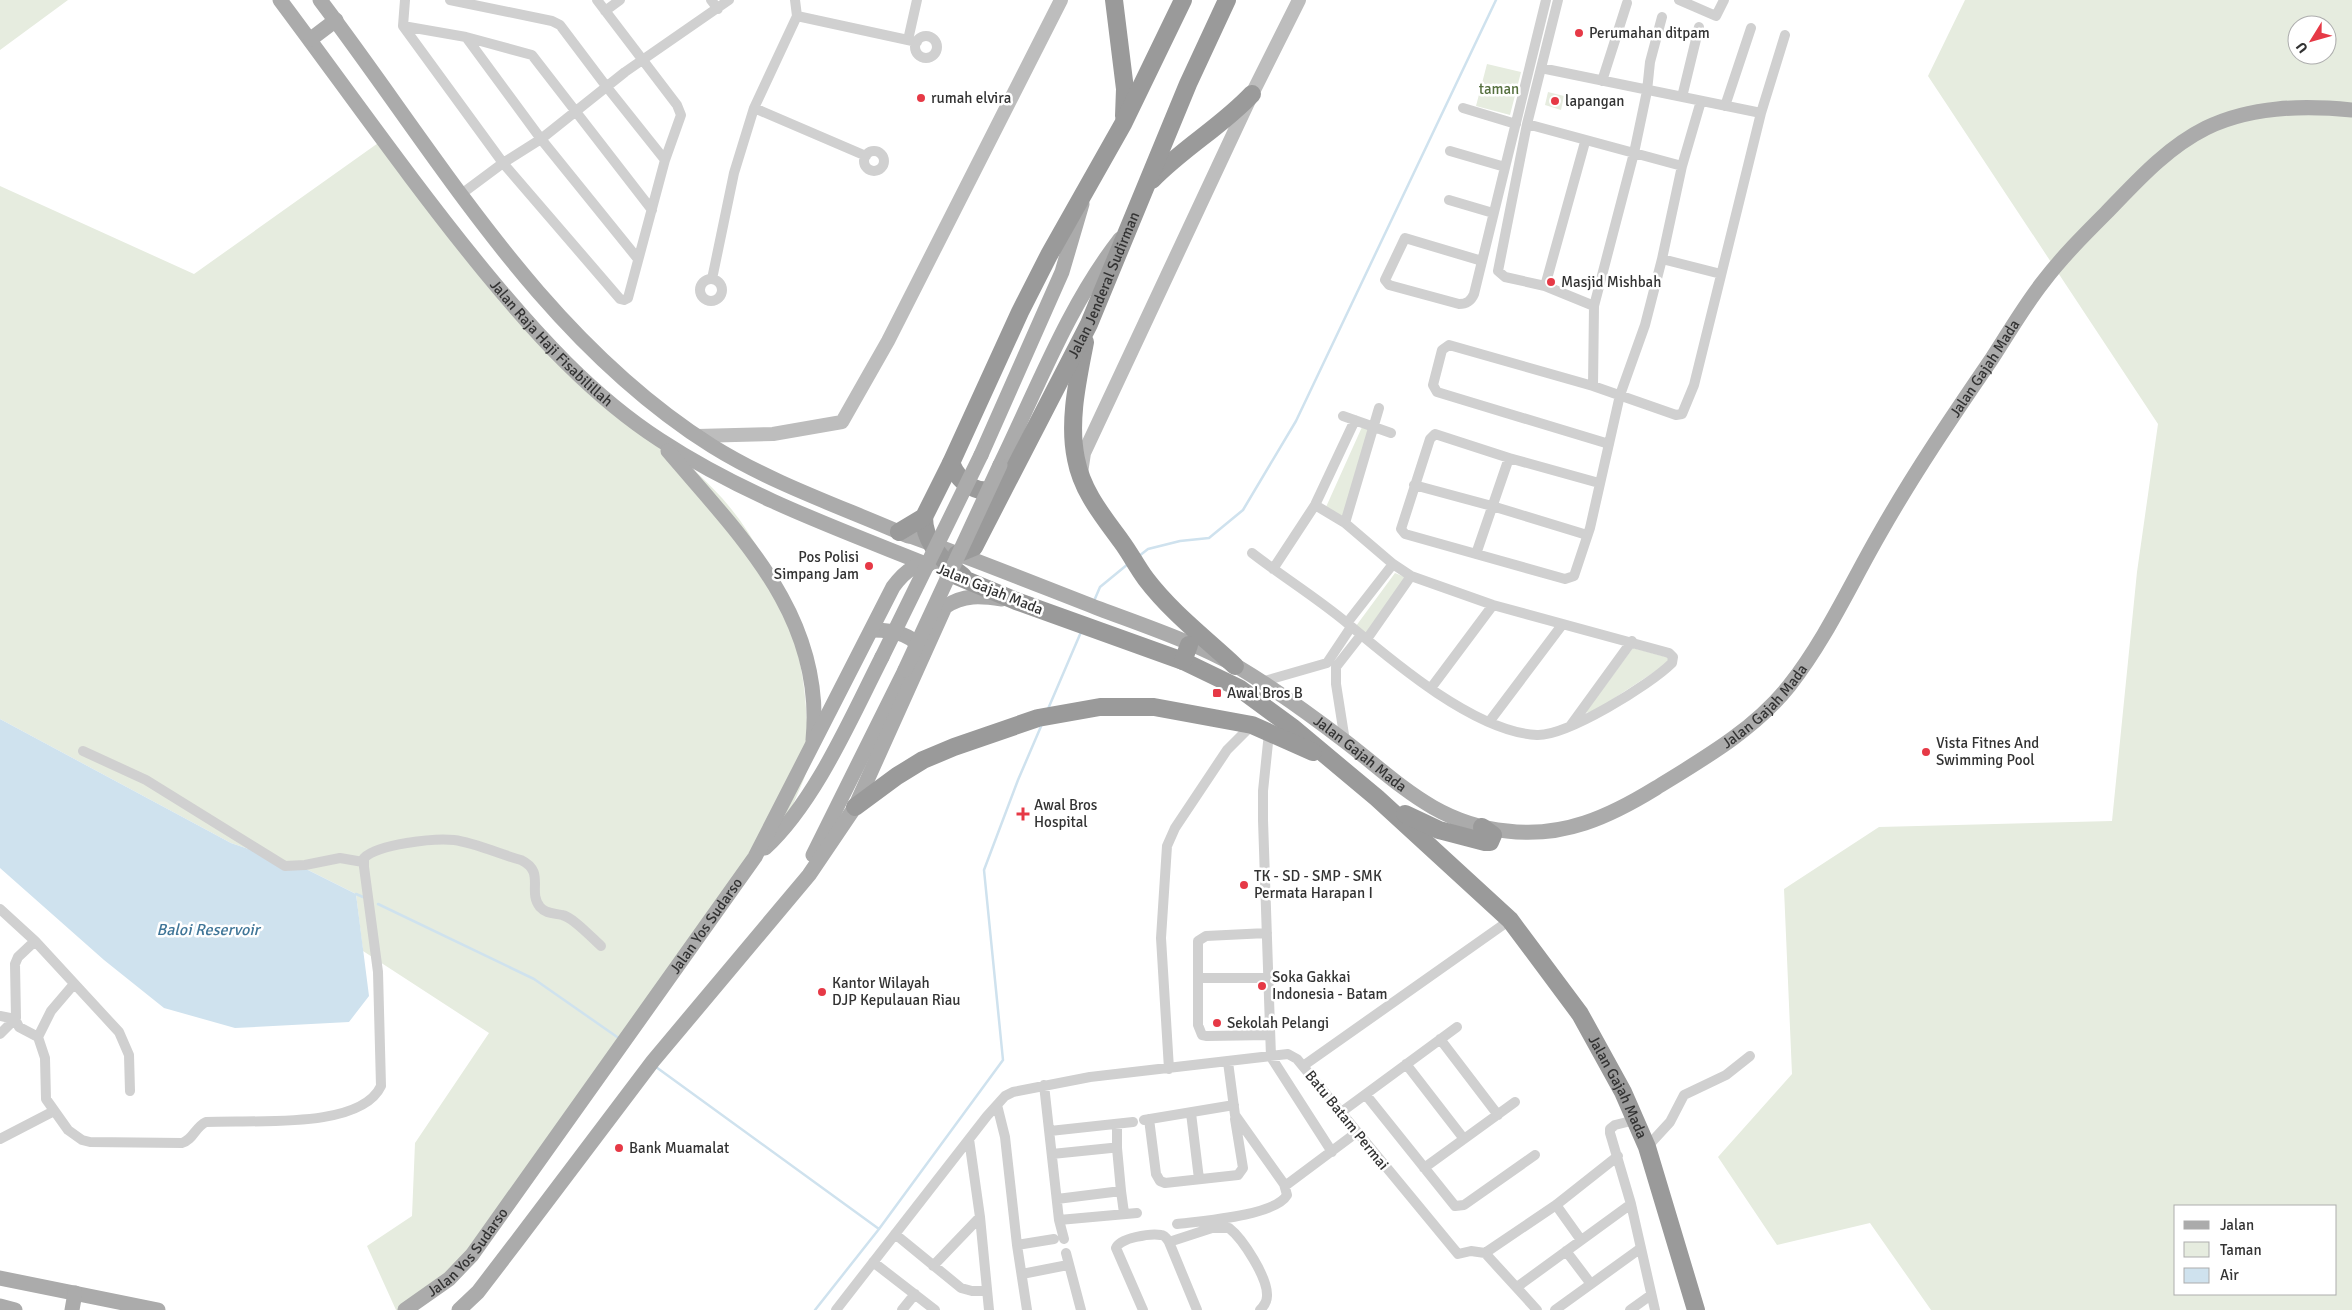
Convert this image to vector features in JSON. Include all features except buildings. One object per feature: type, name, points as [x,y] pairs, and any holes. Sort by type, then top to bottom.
[{"type":"highway","points":[[1114,0],[1125,89],[1123,124]]},
{"type":"highway","points":[[899,532],[924,516],[952,463],[1020,312],[1123,124],[1183,0]]},
{"type":"highway","name":"Jalan Jenderal Sudirman","points":[[936,558],[974,548],[1089,324],[1188,84],[1227,0]]},
{"type":"highway","points":[[1148,184],[1190,145],[1228,117],[1252,94]]},
{"type":"highway","points":[[1089,324],[1074,411],[1073,436],[1080,476],[1101,516],[1121,540],[1146,578],[1167,603],[1236,666]]},
{"type":"highway","points":[[952,463],[963,481],[977,490],[992,491],[1005,485]]},
{"type":"highway","points":[[924,516],[926,531],[936,558]]},
{"type":"highway","name":"Jalan Gajah Mada","points":[[936,558],[978,585],[1109,636],[1182,661],[1219,678],[1256,700],[1377,798],[1510,920],[1564,991],[1595,1038],[1620,1086],[1647,1147],[1696,1310]]},
{"type":"highway","points":[[1182,661],[1189,645]]},
{"type":"highway","points":[[855,807],[897,776],[923,760],[989,734],[1038,718],[1081,709],[1120,705],[1154,707],[1252,725],[1306,748],[1340,767]]},
{"type":"highway","points":[[1377,798],[1439,830],[1490,842],[1493,835],[1482,827]]},
{"type":"main road","name":"Jalan Raja Haji Fisabilillah","points":[[280,0],[311,39],[431,205],[520,313],[588,383],[658,439],[717,475],[764,499],[936,558]]},
{"type":"main road","name":"Jalan Raja Haji Fisabilillah","points":[[320,0],[460,195],[526,278],[590,347],[631,386],[697,436],[740,462],[771,478],[899,532],[936,558]]},
{"type":"main road","points":[[311,39],[336,20]]},
{"type":"main road","name":"Jalan Gajah Mada","points":[[936,558],[987,566],[1114,614],[1236,666],[1344,741],[1410,794],[1445,813],[1482,827],[1509,832],[1544,833],[1592,822],[1618,810],[1683,772],[1727,742],[1756,720],[1786,689],[1826,633],[1876,538],[1925,457],[2041,284],[2067,253],[2146,171],[2206,128],[2250,112],[2310,105],[2352,110]]},
{"type":"main road","points":[[755,858],[783,829],[824,770],[882,658],[981,455],[1062,272],[1087,188]]},
{"type":"main road","points":[[809,875],[810,860],[905,670],[1000,465],[1074,314],[1101,265],[1130,226]]},
{"type":"main road","points":[[658,439],[723,512],[767,571],[788,609],[798,630],[809,671],[815,707],[813,747]]},
{"type":"main road","name":"Jalan Yos Sudarso","points":[[405,1310],[448,1279],[472,1255],[755,858],[893,587],[903,573],[936,558],[952,580],[954,589],[855,807],[809,875],[653,1061],[466,1308]]},
{"type":"main road","points":[[945,607],[954,601],[975,596],[1016,601]]},
{"type":"main road","points":[[872,630],[891,631],[907,636],[916,643],[923,655]]},
{"type":"main road","points":[[0,1278],[75,1293],[90,1303],[158,1310]]},
{"type":"main road","points":[[72,1310],[75,1293]]},
{"type":"main road","points":[[0,1306],[15,1310]]},
{"type":"street","points":[[405,0],[403,26],[503,163],[622,300],[628,298],[665,160],[681,118],[680,112],[597,0]]},
{"type":"street","points":[[450,0],[469,2],[556,22],[563,28],[665,160]]},
{"type":"street","points":[[605,11],[620,0]]},
{"type":"street","points":[[460,195],[503,163],[541,139],[606,86],[714,4],[729,0]]},
{"type":"street","points":[[712,279],[734,173],[754,108],[797,16],[795,0]]},
{"type":"street","points":[[797,16],[913,41],[917,0]]},
{"type":"street","points":[[697,436],[773,434],[842,422],[888,341],[1061,0]]},
{"type":"street","points":[[1080,476],[1084,453],[1252,94],[1299,0]]},
{"type":"street","points":[[1546,0],[1521,124],[1498,271],[1505,277],[1545,286],[1594,306]]},
{"type":"street","points":[[1482,260],[1404,238],[1385,280],[1389,285],[1464,304],[1471,299],[1474,294],[1504,167],[1541,68],[1558,0]]},
{"type":"street","points":[[1678,0],[1716,16],[1724,0]]},
{"type":"street","points":[[1602,81],[1627,3]]},
{"type":"street","points":[[1593,386],[1594,306],[1634,152],[1647,90],[1650,62],[1662,17]]},
{"type":"street","points":[[403,26],[466,37],[532,55],[574,112],[652,210]]},
{"type":"street","points":[[1682,97],[1699,27]]},
{"type":"street","points":[[1725,106],[1751,28]]},
{"type":"street","points":[[1609,444],[1439,393],[1433,385],[1442,350],[1449,345],[1593,386],[1676,415],[1682,414],[1694,385],[1761,114],[1785,35]]},
{"type":"street","points":[[466,37],[541,139],[638,259]]},
{"type":"street","points":[[1541,68],[1761,114]]},
{"type":"street","points":[[1599,483],[1508,458],[1435,434],[1430,439],[1401,529],[1402,532],[1565,580],[1572,578],[1576,573],[1588,535],[1620,395],[1645,325],[1662,259],[1682,166],[1701,101]]},
{"type":"street","points":[[754,108],[866,156]]},
{"type":"street","points":[[1463,108],[1585,142],[1634,152],[1682,166]]},
{"type":"street","points":[[1545,286],[1585,142]]},
{"type":"street","points":[[1450,151],[1504,167]]},
{"type":"street","points":[[1449,200],[1493,212]]},
{"type":"street","points":[[1662,259],[1721,274]]},
{"type":"street","points":[[1345,523],[1379,408]]},
{"type":"street","points":[[1343,416],[1391,433]]},
{"type":"street","points":[[1273,569],[1315,505],[1355,420]]},
{"type":"street","points":[[1476,554],[1508,458]]},
{"type":"street","points":[[1414,485],[1588,535]]},
{"type":"street","points":[[1252,553],[1431,688],[1489,722],[1512,730],[1538,735],[1570,727],[1600,711],[1672,663],[1673,657],[1671,654],[1632,641],[1562,625],[1493,605],[1411,576],[1393,564],[1345,523],[1315,505]]},
{"type":"street","points":[[1344,741],[1332,665],[1349,625],[1393,564]]},
{"type":"street","points":[[1261,682],[1332,665],[1364,637],[1411,576]]},
{"type":"street","points":[[1431,688],[1493,605]]},
{"type":"street","points":[[1489,722],[1562,625]]},
{"type":"street","points":[[1570,727],[1632,641]]},
{"type":"street","points":[[1169,1069],[1162,938],[1167,846],[1175,828],[1227,750],[1252,725]]},
{"type":"street","points":[[1269,733],[1263,791],[1271,1057],[1332,1152]]},
{"type":"street","points":[[83,751],[146,780],[285,866],[306,865],[340,858],[363,862]]},
{"type":"street","points":[[35,941],[18,957],[15,964],[16,1019],[19,1027],[38,1037],[45,1058],[46,1099],[54,1111],[68,1130],[82,1140],[182,1143],[188,1141],[197,1128],[206,1122],[314,1119],[352,1111],[370,1101],[381,1086],[378,972],[363,862],[366,856],[389,847],[447,840],[521,860],[530,865],[534,871],[536,898],[540,907],[553,915],[561,914],[568,917],[601,946]]},
{"type":"street","points":[[0,909],[35,941],[123,1038],[129,1055],[130,1091]]},
{"type":"street","name":"Batu Batam Permai","points":[[1485,1254],[1471,1251],[1458,1254],[1356,1133],[1303,1066],[1510,920]]},
{"type":"street","points":[[1267,933],[1201,938],[1198,942],[1198,1024],[1202,1035],[1270,1035]]},
{"type":"street","points":[[1198,978],[1268,978]]},
{"type":"street","points":[[38,1037],[51,1011],[74,984]]},
{"type":"street","points":[[0,1016],[16,1019]]},
{"type":"street","points":[[0,1034],[16,1019]]},
{"type":"street","points":[[1340,1113],[1366,1096],[1456,1027]]},
{"type":"street","points":[[1440,1039],[1498,1115]]},
{"type":"street","points":[[836,1310],[969,1139],[997,1105],[1014,1092],[1090,1077],[1288,1054],[1297,1058],[1303,1066]]},
{"type":"street","points":[[1647,1147],[1670,1122],[1684,1095],[1726,1075],[1750,1056]]},
{"type":"street","points":[[1228,1062],[1243,1170],[1238,1174],[1172,1183],[1160,1181],[1156,1174],[1146,1120],[1191,1113],[1234,1110]]},
{"type":"street","points":[[1406,1064],[1464,1139]]},
{"type":"street","points":[[1016,1245],[1059,1239],[1057,1199],[1044,1085]]},
{"type":"street","points":[[1366,1096],[1452,1204],[1461,1207],[1535,1155]]},
{"type":"street","points":[[1424,1168],[1515,1102]]},
{"type":"street","points":[[997,1105],[1005,1137],[1016,1245],[1027,1310]]},
{"type":"street","points":[[1177,1224],[1250,1214],[1285,1199],[1288,1191],[1234,1110]]},
{"type":"street","points":[[0,1139],[54,1111]]},
{"type":"street","points":[[1191,1113],[1198,1179]]},
{"type":"street","points":[[1635,1120],[1615,1125],[1610,1129],[1631,1204],[1650,1295],[1655,1310]]},
{"type":"street","points":[[1050,1131],[1133,1122]]},
{"type":"street","points":[[1117,1124],[1124,1213]]},
{"type":"street","points":[[1285,1186],[1356,1133]]},
{"type":"street","points":[[969,1139],[980,1217],[989,1310]]},
{"type":"street","points":[[1052,1154],[1118,1148]]},
{"type":"street","points":[[1537,1310],[1485,1254],[1556,1205],[1618,1156]]},
{"type":"street","points":[[1057,1199],[1121,1191]]},
{"type":"street","points":[[1516,1287],[1631,1204]]},
{"type":"street","points":[[1556,1205],[1581,1240]]},
{"type":"street","points":[[1059,1220],[1137,1213]]},
{"type":"street","points":[[933,1266],[980,1217]]},
{"type":"street","points":[[1169,1242],[1212,1228],[1230,1228],[1240,1239],[1264,1282],[1267,1296],[1265,1304],[1260,1310]]},
{"type":"street","points":[[895,1234],[961,1288],[972,1291],[987,1291]]},
{"type":"street","points":[[1142,1310],[1116,1245],[1131,1238],[1158,1234],[1165,1236],[1169,1242],[1197,1310]]},
{"type":"street","points":[[1555,1310],[1641,1248]]},
{"type":"street","points":[[1566,1251],[1591,1284]]},
{"type":"street","points":[[1066,1254],[1081,1310]]},
{"type":"street","points":[[873,1262],[936,1310]]},
{"type":"street","points":[[1022,1274],[1068,1265]]},
{"type":"street","points":[[902,1310],[915,1294]]},
{"type":"street","points":[[1630,1310],[1650,1295]]},
{"type":"green space","points":[[0,0],[68,0],[0,50]]},
{"type":"green space","points":[[1965,0],[2352,0],[2352,1310],[1931,1310],[1870,1223],[1777,1245],[1718,1157],[1792,1074],[1784,889],[1879,827],[2112,821],[2137,572],[2158,424],[1928,76]]},
{"type":"green space","name":"taman","points":[[1487,64],[1521,72],[1510,115],[1476,106]]},
{"type":"green space","name":"lapangan","points":[[1548,92],[1564,96],[1561,110],[1545,105]]},
{"type":"green space","points":[[388,136],[461,233],[539,326],[611,399],[707,483],[741,522],[758,548],[772,575],[784,603],[793,633],[805,693],[809,752],[806,773],[792,808],[470,1256],[404,1310],[396,1310],[367,1246],[412,1216],[415,1143],[489,1033],[363,951],[356,894],[304,868],[231,843],[0,719],[0,186],[194,274]]},
{"type":"green space","points":[[1362,427],[1372,431],[1346,518],[1326,507]]},
{"type":"green space","points":[[1395,573],[1412,580],[1372,638],[1356,626]]},
{"type":"green space","points":[[1633,648],[1670,658],[1668,663],[1596,710],[1585,713]]},
{"type":"water","name":"Baloi Reservoir","points":[[0,719],[231,843],[304,868],[356,894],[369,996],[349,1022],[235,1028],[164,1008],[104,960],[0,868]]},
{"type":"waterway","points":[[1139,556],[1148,549],[1180,541],[1209,538],[1243,510],[1296,421],[1496,0]]},
{"type":"waterway","points":[[1094,601],[1100,587],[1128,564]]},
{"type":"waterway","points":[[1048,709],[1081,632]]},
{"type":"waterway","points":[[815,1310],[879,1229],[1003,1060],[984,870],[1018,780],[1042,724]]},
{"type":"waterway","points":[[356,894],[363,897]]},
{"type":"waterway","points":[[378,904],[534,979],[620,1039]]},
{"type":"waterway","points":[[656,1067],[879,1229]]},
{"type":"place","name":"Perumahan ditpam","points":[[1579,33]]},
{"type":"place","name":"rumah elvira","points":[[921,98]]},
{"type":"place","name":"lapangan","points":[[1555,101]]},
{"type":"place","name":"Masjid Mishbah","points":[[1551,282]]},
{"type":"place","name":"Pos Polisi Simpang Jam","points":[[869,566]]},
{"type":"place","name":"Awal Bros B","points":[[1217,693]]},
{"type":"place","name":"Vista Fitnes And Swimming Pool","points":[[1926,752]]},
{"type":"place","name":"Awal Bros Hospital","points":[[1023,814]]},
{"type":"place","name":"TK - SD - SMP - SMK Permata Harapan I","points":[[1244,885]]},
{"type":"place","name":"Soka Gakkai Indonesia - Batam","points":[[1262,986]]},
{"type":"place","name":"Kantor Wilayah DJP Kepulauan Riau","points":[[822,992]]},
{"type":"place","name":"Sekolah Pelangi","points":[[1217,1023]]},
{"type":"place","name":"Bank Muamalat","points":[[619,1148]]}]
